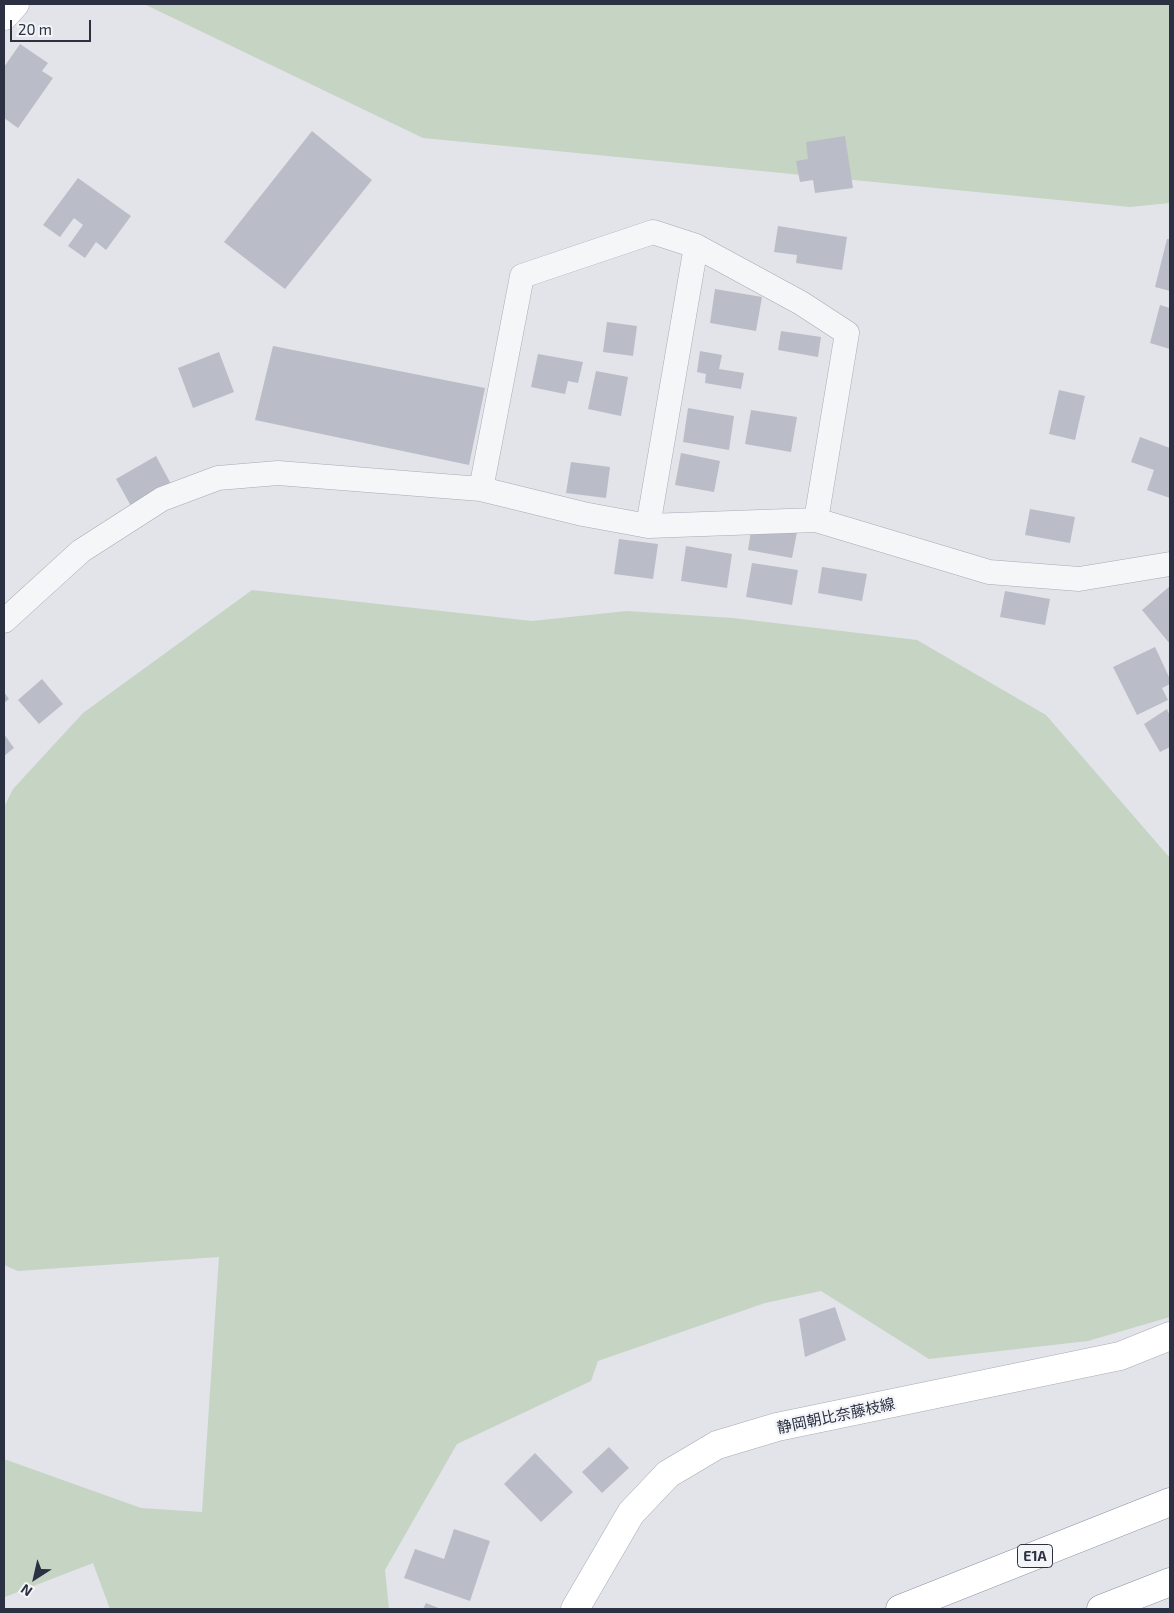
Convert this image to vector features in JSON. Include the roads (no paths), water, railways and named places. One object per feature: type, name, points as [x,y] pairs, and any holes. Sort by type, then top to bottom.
[{"type":"main road","points":[[4,16],[15,4]]},
{"type":"main road","name":"静岡朝比奈藤枝線","points":[[575,1609],[632,1513],[668,1474],[717,1445],[777,1427],[1120,1356],[1170,1336]]},
{"type":"main road","name":"E1A","points":[[900,1609],[1170,1502]]},
{"type":"main road","points":[[1101,1609],[1170,1582]]},
{"type":"street","points":[[481,489],[522,276],[653,232],[696,246],[801,303],[846,333],[816,520]]},
{"type":"street","points":[[648,526],[696,246]]},
{"type":"street","points":[[4,621],[81,551],[162,499],[218,478],[278,473],[481,489],[583,514],[648,526],[816,520],[989,572],[1079,578],[1170,564]]}]
